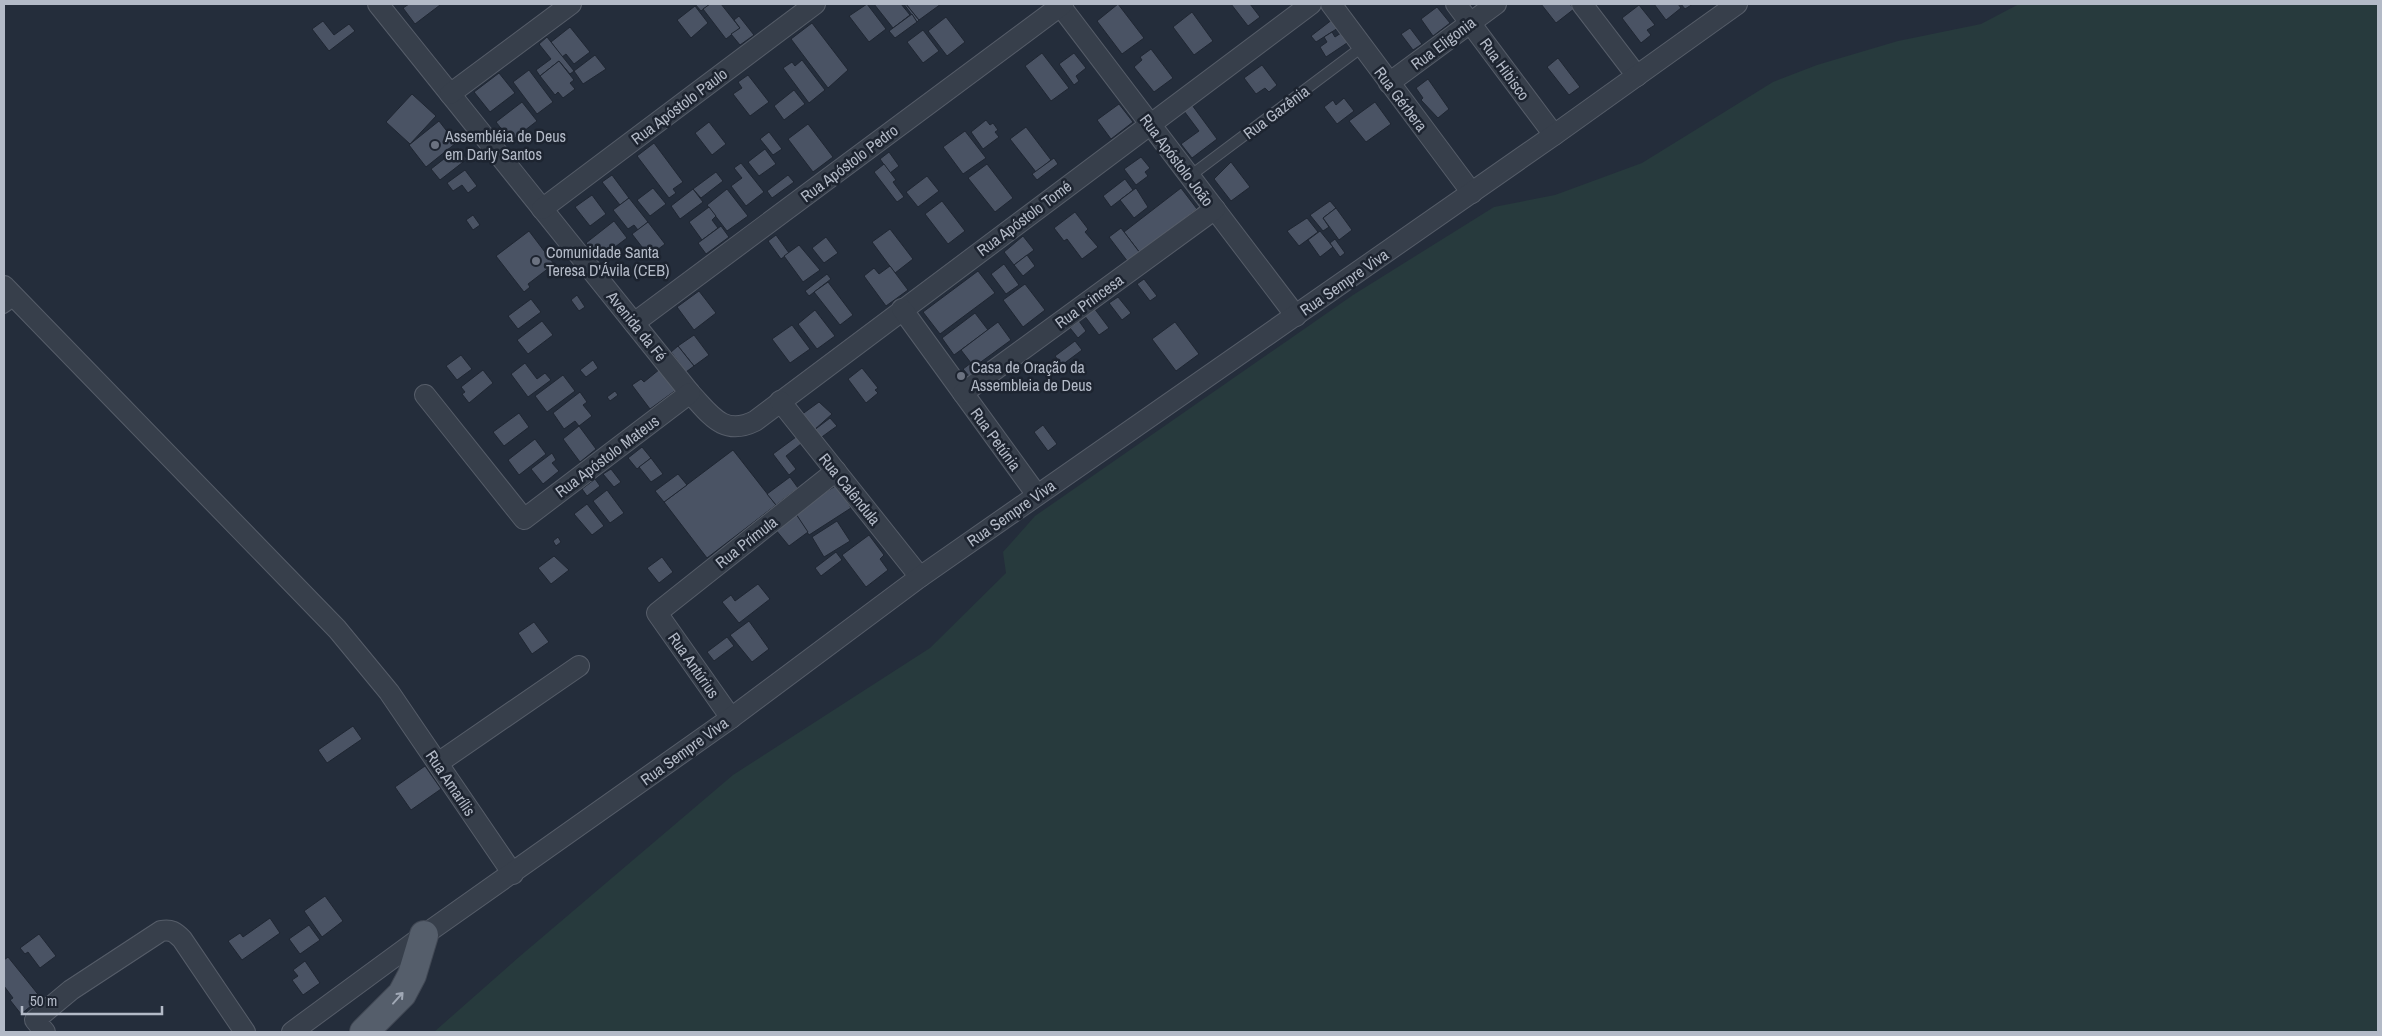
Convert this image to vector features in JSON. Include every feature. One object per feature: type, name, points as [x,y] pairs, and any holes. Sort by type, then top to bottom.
[{"type":"main road","points":[[364,1032],[402,994],[412,975],[424,935]]},
{"type":"street","name":"Avenida da Fé","points":[[378,4],[690,393],[714,418],[725,426],[735,427]]},
{"type":"street","points":[[450,94],[571,4]]},
{"type":"street","name":"Rua Apóstolo Paulo","points":[[542,209],[815,4]]},
{"type":"street","name":"Rua Apóstolo João","points":[[1061,4],[1296,316]]},
{"type":"street","name":"Rua Apóstolo Pedro","points":[[634,323],[1061,4]]},
{"type":"street","name":"Rua Apóstolo Tomé","points":[[735,427],[745,426],[755,421],[1311,4]]},
{"type":"street","name":"Rua Gérbera","points":[[1331,4],[1472,193]]},
{"type":"street","name":"Rua Hibisco","points":[[1456,4],[1554,135]]},
{"type":"street","name":"Rua Eligonia","points":[[1389,83],[1496,4]]},
{"type":"street","points":[[1582,4],[1637,76]]},
{"type":"street","name":"Rua Sempre Viva","points":[[292,1032],[424,935],[513,874],[731,718],[920,577],[1472,193],[1737,4]]},
{"type":"street","name":"Rua Princesa","points":[[963,393],[1215,209]]},
{"type":"street","name":"Rua Amarílis","points":[[8,298],[337,629],[389,692],[513,874]]},
{"type":"street","name":"Rua Petúnia","points":[[902,309],[1036,496]]},
{"type":"street","name":"Rua Apóstolo Mateus","points":[[425,395],[524,519],[690,393]]},
{"type":"street","name":"Rua Calêndula","points":[[780,401],[920,577]]},
{"type":"street","name":"Rua Prímula","points":[[657,613],[836,471]]},
{"type":"street","name":"Rua Antúrius","points":[[657,613],[731,718]]},
{"type":"street","points":[[438,763],[579,666]]},
{"type":"street","points":[[45,1032],[35,1020],[71,990],[160,931],[168,930],[176,932],[182,939],[246,1032]]},
{"type":"lane","name":"Rua Gazênia","points":[[1190,176],[1362,47]]},
{"type":"shaded area","points":[[2019,4],[2378,4],[2378,1032],[434,1032],[733,775],[930,648],[1006,573],[1003,552],[1035,516],[1353,295],[1494,207],[1555,195],[1642,163],[1773,82],[1817,65],[1898,41],[1981,24]]},
{"type":"building","points":[[409,4],[440,5],[415,24],[403,8]]},
{"type":"building","points":[[695,4],[710,4],[701,11]]},
{"type":"building","points":[[710,4],[721,4],[740,28],[726,39],[703,9]]},
{"type":"building","points":[[867,4],[886,29],[869,42],[849,16]]},
{"type":"building","points":[[874,4],[901,4],[910,15],[893,28]]},
{"type":"building","points":[[904,4],[919,20],[917,22]]},
{"type":"building","points":[[906,4],[941,4],[919,20]]},
{"type":"building","points":[[1118,4],[1144,38],[1122,54],[1097,21]]},
{"type":"building","points":[[1231,4],[1250,4],[1260,17],[1248,26]]},
{"type":"building","points":[[1541,4],[1570,4],[1574,9],[1556,23]]},
{"type":"building","points":[[1654,4],[1678,4],[1681,8],[1666,20]]},
{"type":"building","points":[[1681,4],[1693,4],[1685,9]]},
{"type":"building","points":[[1639,5],[1655,25],[1647,30],[1651,35],[1641,43],[1622,18]]},
{"type":"building","points":[[695,6],[708,23],[691,38],[677,20]]},
{"type":"building","points":[[1437,7],[1450,23],[1433,36],[1421,19]]},
{"type":"building","points":[[1192,12],[1213,41],[1194,55],[1173,27]]},
{"type":"building","points":[[912,14],[917,22],[895,38],[889,31]]},
{"type":"building","points":[[739,16],[754,35],[740,45],[731,34],[740,28],[734,20]]},
{"type":"building","points":[[946,17],[965,42],[947,56],[928,31]]},
{"type":"building","points":[[1333,19],[1338,28],[1316,42],[1311,36]]},
{"type":"building","points":[[323,21],[334,35],[349,24],[355,31],[329,51],[312,29]]},
{"type":"building","points":[[812,23],[848,70],[828,88],[791,39]]},
{"type":"building","points":[[570,27],[590,52],[574,64],[566,54],[562,57],[551,42]]},
{"type":"building","points":[[1410,28],[1422,44],[1413,50],[1401,34]]},
{"type":"building","points":[[923,30],[939,51],[923,63],[907,42]]},
{"type":"building","points":[[1344,31],[1350,41],[1326,57],[1320,47],[1327,42],[1324,37],[1332,32],[1335,37]]},
{"type":"building","points":[[547,37],[574,71],[570,74],[559,61],[540,76],[536,70],[551,59],[539,44]]},
{"type":"building","points":[[1151,49],[1173,78],[1154,92],[1134,67],[1142,60],[1140,57]]},
{"type":"building","points":[[1042,53],[1069,88],[1051,101],[1025,66]]},
{"type":"building","points":[[1074,53],[1086,68],[1076,76],[1079,81],[1074,85],[1059,64]]},
{"type":"building","points":[[595,55],[606,69],[583,84],[574,71]]},
{"type":"building","points":[[1558,58],[1580,87],[1569,95],[1547,67]]},
{"type":"building","points":[[802,60],[825,90],[809,103],[783,68],[792,62],[795,66]]},
{"type":"building","points":[[559,61],[574,80],[570,83],[575,89],[563,98],[558,92],[555,95],[540,76]]},
{"type":"building","points":[[1262,65],[1277,85],[1269,92],[1265,88],[1256,94],[1244,78]]},
{"type":"building","points":[[529,70],[553,102],[537,114],[513,82]]},
{"type":"building","points":[[499,73],[515,93],[490,112],[474,92]]},
{"type":"building","points":[[748,75],[769,102],[750,116],[733,94],[742,88],[738,82]]},
{"type":"building","points":[[1428,79],[1449,109],[1438,118],[1421,100],[1423,98],[1416,88]]},
{"type":"building","points":[[794,90],[805,104],[784,120],[774,106]]},
{"type":"building","points":[[412,94],[436,116],[410,144],[386,122]]},
{"type":"building","points":[[1344,98],[1354,111],[1337,124],[1324,107],[1333,100],[1336,105]]},
{"type":"building","points":[[522,102],[537,121],[511,141],[496,122]]},
{"type":"building","points":[[1375,102],[1391,124],[1366,142],[1349,121]]},
{"type":"building","points":[[1119,104],[1133,122],[1111,139],[1097,120]]},
{"type":"building","points":[[1192,105],[1217,139],[1192,158],[1181,144],[1199,131],[1184,111]]},
{"type":"building","points":[[986,120],[990,125],[993,123],[998,130],[995,132],[999,137],[983,149],[971,132]]},
{"type":"building","points":[[439,121],[456,143],[426,167],[409,145]]},
{"type":"building","points":[[709,122],[726,144],[712,155],[695,133]]},
{"type":"building","points":[[808,124],[833,157],[813,172],[788,139]]},
{"type":"building","points":[[1026,127],[1051,160],[1036,172],[1010,139]]},
{"type":"building","points":[[965,131],[986,158],[963,174],[943,147]]},
{"type":"building","points":[[769,132],[782,149],[773,155],[760,139]]},
{"type":"building","points":[[654,143],[683,182],[673,189],[676,193],[669,198],[637,156]]},
{"type":"building","points":[[458,148],[467,159],[440,180],[431,169]]},
{"type":"building","points":[[765,149],[776,164],[759,176],[748,162]]},
{"type":"building","points":[[889,152],[899,166],[890,173],[880,159]]},
{"type":"building","points":[[1141,157],[1150,168],[1145,172],[1148,176],[1136,185],[1124,169]]},
{"type":"building","points":[[1054,158],[1058,164],[1037,180],[1032,174]]},
{"type":"building","points":[[1231,162],[1250,187],[1231,201],[1214,179]]},
{"type":"building","points":[[741,163],[764,192],[746,206],[731,186],[742,178],[734,168]]},
{"type":"building","points":[[884,164],[896,180],[893,182],[904,197],[897,202],[874,172]]},
{"type":"building","points":[[987,164],[1013,198],[995,212],[968,178]]},
{"type":"building","points":[[465,170],[477,186],[468,193],[462,185],[453,191],[447,183]]},
{"type":"building","points":[[716,172],[723,181],[701,198],[693,189]]},
{"type":"building","points":[[612,175],[629,198],[620,205],[602,182]]},
{"type":"building","points":[[788,175],[794,182],[772,198],[767,191]]},
{"type":"building","points":[[927,176],[939,191],[918,207],[906,192]]},
{"type":"building","points":[[1125,179],[1133,190],[1111,207],[1103,196]]},
{"type":"building","points":[[653,188],[666,204],[650,216],[637,200]]},
{"type":"building","points":[[1136,188],[1148,207],[1134,218],[1120,200]]},
{"type":"building","points":[[1181,188],[1197,209],[1140,253],[1124,232]]},
{"type":"building","points":[[693,189],[703,202],[680,219],[671,206]]},
{"type":"building","points":[[727,189],[748,216],[727,231],[707,205]]},
{"type":"building","points":[[592,195],[606,214],[590,226],[575,207]]},
{"type":"building","points":[[629,198],[648,222],[638,230],[634,225],[628,229],[613,210]]},
{"type":"building","points":[[942,201],[965,231],[948,244],[925,214]]},
{"type":"building","points":[[1330,201],[1336,208],[1323,218],[1329,227],[1323,231],[1310,215]]},
{"type":"building","points":[[709,207],[716,216],[712,220],[718,228],[702,240],[689,222]]},
{"type":"building","points":[[1336,208],[1352,230],[1339,240],[1323,218]]},
{"type":"building","points":[[1075,212],[1088,229],[1085,232],[1098,247],[1082,259],[1067,239],[1064,241],[1054,228]]},
{"type":"building","points":[[473,215],[480,225],[473,230],[466,220]]},
{"type":"building","points":[[1307,218],[1318,232],[1299,246],[1287,231]]},
{"type":"building","points":[[614,221],[627,238],[599,259],[586,243]]},
{"type":"building","points":[[648,222],[665,244],[649,256],[632,234]]},
{"type":"building","points":[[721,226],[729,237],[706,254],[698,243]]},
{"type":"building","points":[[1121,228],[1140,253],[1128,262],[1109,237]]},
{"type":"building","points":[[890,229],[913,259],[895,273],[872,242]]},
{"type":"building","points":[[529,231],[554,264],[528,284],[530,287],[524,292],[496,256]]},
{"type":"building","points":[[1320,231],[1333,247],[1320,257],[1308,240]]},
{"type":"building","points":[[776,235],[789,253],[781,259],[768,241]]},
{"type":"building","points":[[1023,236],[1034,250],[1014,265],[1004,252]]},
{"type":"building","points":[[826,237],[838,253],[824,263],[812,248]]},
{"type":"building","points":[[1335,239],[1345,253],[1340,257],[1330,243]]},
{"type":"building","points":[[799,245],[820,270],[803,282],[784,256]]},
{"type":"building","points":[[1027,255],[1035,266],[1023,276],[1014,265]]},
{"type":"building","points":[[1004,264],[1019,285],[1006,294],[991,274]]},
{"type":"building","points":[[890,266],[908,290],[886,306],[864,276],[874,268],[879,274]]},
{"type":"building","points":[[978,271],[995,293],[940,334],[923,312]]},
{"type":"building","points":[[827,274],[831,279],[809,296],[805,291]]},
{"type":"building","points":[[1144,279],[1157,296],[1150,301],[1137,284]]},
{"type":"building","points":[[828,282],[853,315],[840,325],[814,292]]},
{"type":"building","points":[[1025,284],[1045,310],[1023,327],[1003,300]]},
{"type":"building","points":[[699,291],[716,313],[694,330],[677,307]]},
{"type":"building","points":[[577,295],[585,307],[579,311],[571,300]]},
{"type":"building","points":[[1118,297],[1131,313],[1122,320],[1109,303]]},
{"type":"building","points":[[531,299],[541,312],[518,329],[508,316]]},
{"type":"building","points":[[1094,308],[1109,328],[1099,335],[1084,315]]},
{"type":"building","points":[[815,310],[835,336],[817,349],[798,324]]},
{"type":"building","points":[[975,313],[988,330],[954,355],[942,338]]},
{"type":"building","points":[[542,321],[553,335],[528,354],[517,340]]},
{"type":"building","points":[[1079,321],[1086,331],[1078,338],[1070,328]]},
{"type":"building","points":[[998,322],[1011,340],[974,367],[976,370],[969,376],[963,369],[971,363],[961,350]]},
{"type":"building","points":[[1175,322],[1199,354],[1176,371],[1152,339]]},
{"type":"building","points":[[792,325],[810,349],[790,363],[772,339]]},
{"type":"building","points":[[694,335],[709,355],[694,366],[678,346]]},
{"type":"building","points":[[1075,341],[1082,350],[1062,365],[1055,356]]},
{"type":"building","points":[[678,346],[694,366],[686,372],[671,352]]},
{"type":"building","points":[[461,355],[472,369],[457,380],[446,366]]},
{"type":"building","points":[[593,360],[598,368],[586,377],[580,370]]},
{"type":"building","points":[[525,363],[537,379],[545,373],[551,380],[528,397],[511,374]]},
{"type":"building","points":[[862,368],[878,388],[875,390],[878,393],[866,403],[848,379]]},
{"type":"building","points":[[660,369],[676,390],[650,409],[632,385],[641,379],[644,382]]},
{"type":"building","points":[[483,370],[493,383],[469,403],[462,394],[465,392],[461,387]]},
{"type":"building","points":[[563,375],[575,391],[547,412],[535,396]]},
{"type":"building","points":[[615,391],[618,395],[610,401],[607,397]]},
{"type":"building","points":[[580,392],[587,402],[583,405],[592,416],[579,426],[575,421],[564,429],[553,413]]},
{"type":"building","points":[[819,402],[832,414],[813,431],[801,415]]},
{"type":"building","points":[[519,413],[529,427],[504,446],[493,432]]},
{"type":"building","points":[[830,418],[837,426],[819,439],[813,431]]},
{"type":"building","points":[[1043,425],[1057,444],[1048,451],[1034,432]]},
{"type":"building","points":[[579,426],[596,449],[580,462],[563,439]]},
{"type":"building","points":[[796,437],[801,444],[786,456],[796,469],[789,475],[773,454]]},
{"type":"building","points":[[535,439],[546,454],[519,475],[508,460]]},
{"type":"building","points":[[642,447],[651,458],[637,469],[628,458]]},
{"type":"building","points":[[733,450],[776,505],[707,558],[664,502]]},
{"type":"building","points":[[552,453],[556,460],[552,463],[559,471],[543,484],[531,469]]},
{"type":"building","points":[[651,458],[663,474],[651,482],[639,467]]},
{"type":"building","points":[[611,469],[621,482],[614,487],[603,474]]},
{"type":"building","points":[[678,474],[687,485],[664,502],[655,491]]},
{"type":"building","points":[[790,477],[798,488],[776,505],[767,494]]},
{"type":"building","points":[[595,479],[600,486],[587,496],[582,489]]},
{"type":"building","points":[[837,485],[851,508],[809,535],[794,511]]},
{"type":"building","points":[[607,490],[624,513],[610,523],[593,501]]},
{"type":"building","points":[[587,504],[604,526],[592,535],[574,514]]},
{"type":"building","points":[[796,514],[808,532],[789,546],[775,529]]},
{"type":"building","points":[[837,521],[850,541],[824,557],[812,537]]},
{"type":"building","points":[[869,535],[884,555],[880,559],[888,570],[866,587],[842,555]]},
{"type":"building","points":[[558,537],[561,542],[556,546],[553,541]]},
{"type":"building","points":[[836,552],[842,560],[821,576],[815,568]]},
{"type":"building","points":[[554,556],[569,570],[551,584],[538,568]]},
{"type":"building","points":[[662,557],[673,572],[659,583],[647,568]]},
{"type":"building","points":[[758,584],[770,599],[739,623],[722,602],[731,595],[735,601]]},
{"type":"building","points":[[749,621],[769,649],[752,662],[730,635]]},
{"type":"building","points":[[534,622],[549,642],[532,654],[518,633]]},
{"type":"building","points":[[727,637],[734,646],[714,661],[707,652]]},
{"type":"building","points":[[353,726],[362,739],[327,763],[318,750]]},
{"type":"building","points":[[425,766],[441,789],[411,810],[395,787]]},
{"type":"building","points":[[325,896],[343,921],[322,937],[304,911]]},
{"type":"building","points":[[270,918],[280,933],[242,960],[228,941],[240,933],[243,937]]},
{"type":"building","points":[[309,925],[320,940],[300,954],[289,939]]},
{"type":"building","points":[[39,934],[56,956],[40,968],[28,952],[25,954],[20,948]]},
{"type":"building","points":[[8,957],[41,998],[21,1014],[10,1000],[13,998],[4,986],[4,960]]},
{"type":"building","points":[[305,961],[320,983],[303,995],[292,980],[298,976],[293,970]]},
{"type":"place","name":"Assembléia de Deus em Darly Santos","points":[[435,145]]},
{"type":"place","name":"Comunidade Santa Teresa D'Ávila (CEB)","points":[[536,261]]},
{"type":"place","name":"Casa de Oração da Assembleia de Deus","points":[[961,376]]}]
